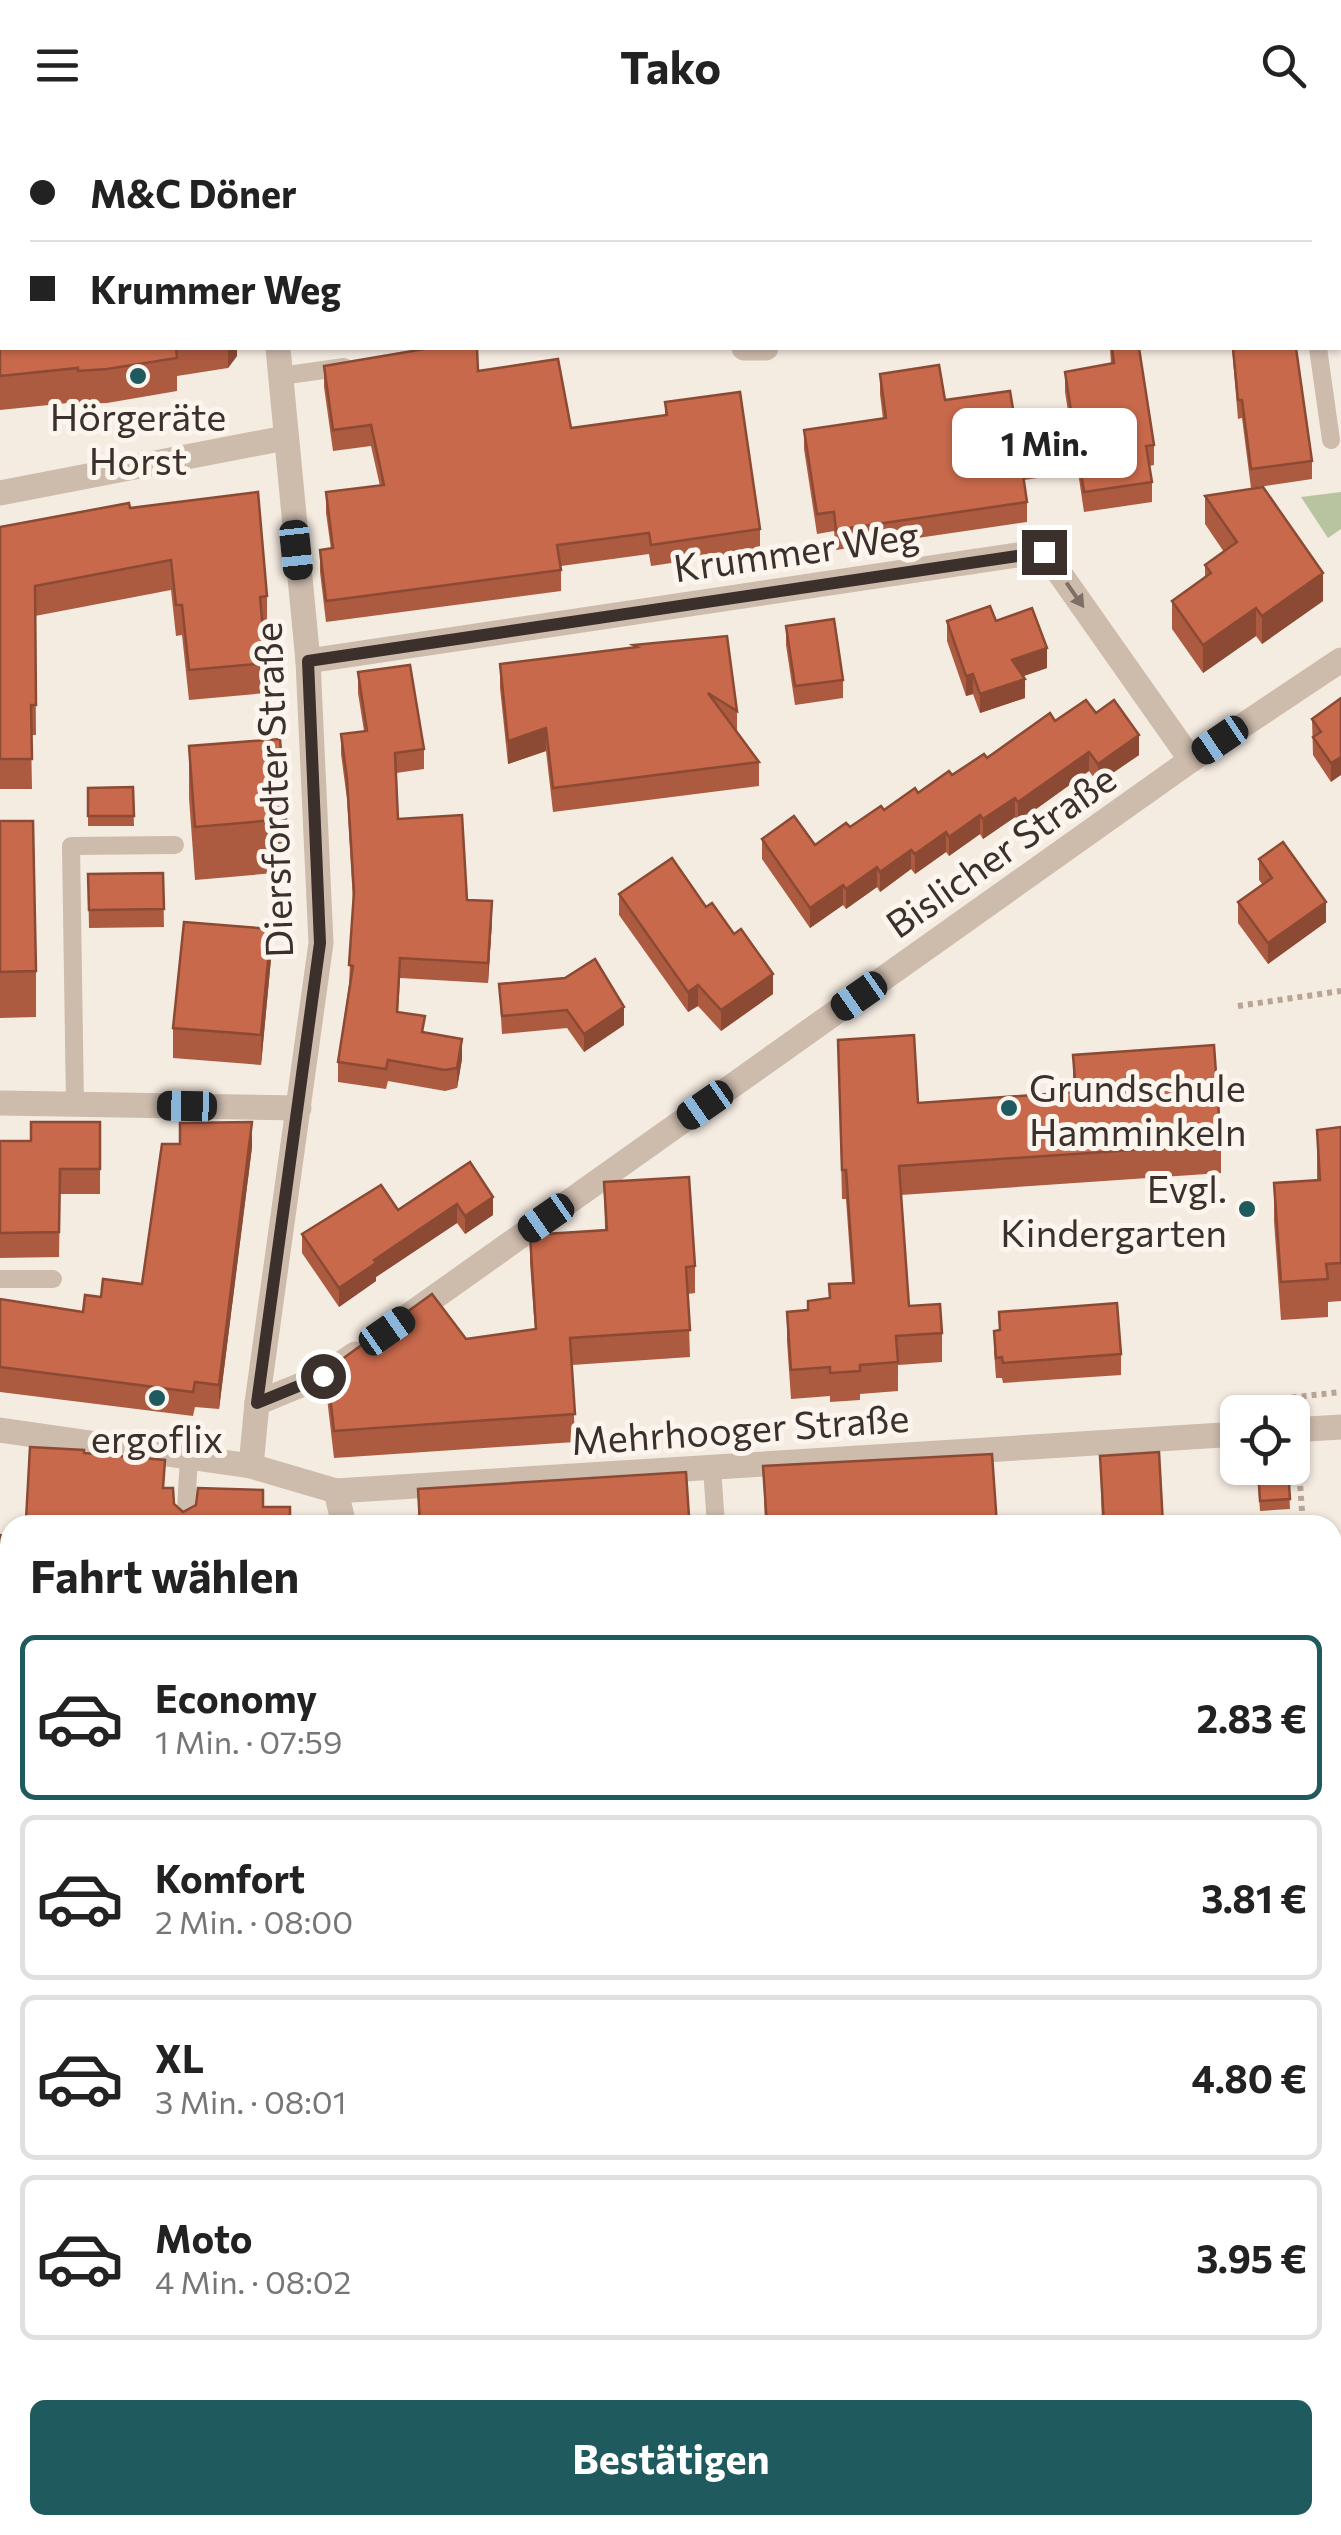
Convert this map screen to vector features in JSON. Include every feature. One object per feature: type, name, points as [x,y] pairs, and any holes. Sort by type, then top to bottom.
[{"type":"street","name":"Diersfordter Straße","points":[[251,1466],[320,943],[308,661],[278,350]]},
{"type":"street","points":[[0,493],[286,438]]},
{"type":"street","name":"Krummer Weg","points":[[308,661],[1044,552],[1191,760]]},
{"type":"street","name":"Bislicher Straße","points":[[257,1403],[323,1376],[1191,760],[1341,660]]},
{"type":"street","points":[[0,1103],[300,1108]]},
{"type":"street","points":[[1310,1429],[1341,1427]]},
{"type":"street","name":"Mehrhooger Straße","points":[[0,1430],[251,1466],[336,1491],[1220,1435]]},
{"type":"street","points":[[336,1491],[342,1515]]},
{"type":"lane","points":[[1318,350],[1331,440]]},
{"type":"lane","points":[[280,376],[354,366]]},
{"type":"lane","points":[[75,1104],[72,846],[175,845]]},
{"type":"lane","points":[[0,1280],[53,1279]]},
{"type":"lane","points":[[186,1515],[189,1457]]},
{"type":"lane","points":[[712,1468],[715,1515]]},
{"type":"path","points":[[1238,1006],[1341,990]]},
{"type":"green space","points":[[1341,492],[1341,529],[1328,538],[1301,497]]},
{"type":"building","points":[[0,350],[176,350],[177,358],[107,369],[0,376]]},
{"type":"building","points":[[418,350],[477,350],[478,371],[558,359],[571,428],[667,415],[665,402],[740,392],[760,529],[651,545],[649,533],[557,545],[561,570],[326,601],[320,550],[333,548],[326,492],[384,485],[371,425],[333,430],[324,366]]},
{"type":"building","points":[[1112,350],[1139,350],[1154,445],[1146,446],[1152,482],[1084,492],[1078,453],[1021,461],[1027,502],[836,530],[834,512],[817,514],[804,430],[886,418],[880,374],[939,365],[945,400],[1010,391],[1016,427],[1072,417],[1065,372],[1114,363]]},
{"type":"building","points":[[1233,350],[1296,350],[1312,461],[1251,469],[1242,400],[1238,400]]},
{"type":"building","points":[[1263,487],[1323,573],[1262,616],[1256,608],[1203,645],[1172,601],[1211,573],[1205,565],[1237,542],[1205,496]]},
{"type":"building","points":[[258,492],[267,596],[260,597],[266,663],[189,670],[182,605],[176,605],[171,560],[35,586],[36,705],[31,705],[32,759],[0,759],[0,527],[129,503],[130,508]]},
{"type":"building","points":[[990,606],[996,621],[1032,608],[1047,648],[1012,660],[1025,679],[980,694],[973,674],[966,676],[947,621]]},
{"type":"building","points":[[834,619],[843,680],[795,686],[786,626]]},
{"type":"building","points":[[727,636],[737,711],[708,693],[759,762],[553,788],[546,728],[508,741],[500,664]]},
{"type":"building","points":[[410,665],[424,749],[395,753],[398,819],[462,815],[467,900],[492,901],[488,963],[400,958],[397,1012],[425,1016],[422,1032],[462,1039],[457,1068],[445,1070],[388,1060],[386,1069],[338,1062],[353,966],[349,965],[354,892],[341,734],[367,731],[358,672]]},
{"type":"building","points":[[1341,698],[1341,757],[1331,763],[1313,737],[1321,732],[1312,719]]},
{"type":"building","points":[[1086,700],[1096,713],[1114,700],[1139,735],[1098,764],[1089,752],[1018,802],[1015,798],[983,819],[980,815],[949,837],[946,832],[880,872],[877,867],[810,908],[762,839],[794,816],[815,845],[846,823],[850,827],[881,806],[884,810],[915,788],[918,793],[949,771],[952,775],[984,754],[987,758],[1050,713],[1055,721]]},
{"type":"building","points":[[280,739],[286,819],[195,827],[189,746]]},
{"type":"building","points":[[133,787],[134,816],[88,816],[88,788]]},
{"type":"building","points":[[0,821],[33,821],[36,971],[0,972]]},
{"type":"building","points":[[1283,842],[1326,902],[1268,943],[1238,902],[1272,878],[1259,859]]},
{"type":"building","points":[[672,858],[706,907],[712,903],[734,934],[741,929],[773,974],[721,1010],[698,985],[688,992],[619,894]]},
{"type":"building","points":[[163,873],[164,909],[89,910],[88,874]]},
{"type":"building","points":[[184,922],[271,929],[261,1035],[173,1028]]},
{"type":"building","points":[[595,959],[624,1007],[584,1034],[567,1010],[502,1016],[499,984],[565,978]]},
{"type":"building","points":[[914,1035],[918,1103],[1076,1092],[1073,1055],[1214,1045],[1221,1144],[899,1166],[909,1306],[940,1304],[942,1333],[896,1336],[898,1362],[860,1365],[860,1371],[830,1373],[830,1367],[791,1370],[787,1312],[808,1310],[808,1301],[830,1298],[829,1284],[854,1283],[846,1170],[842,1170],[838,1040]]},
{"type":"building","points":[[31,1122],[100,1122],[100,1169],[60,1169],[59,1232],[0,1233],[0,1141],[31,1141]]},
{"type":"building","points":[[252,1122],[219,1385],[195,1382],[193,1392],[0,1367],[0,1299],[83,1312],[85,1295],[101,1297],[103,1279],[142,1284],[162,1144],[180,1144],[180,1123]]},
{"type":"building","points":[[1341,1127],[1341,1263],[1326,1264],[1328,1279],[1281,1282],[1274,1183],[1320,1180],[1317,1130]]},
{"type":"building","points":[[470,1162],[493,1197],[465,1216],[457,1204],[339,1288],[302,1234],[381,1185],[398,1210]]},
{"type":"building","points":[[689,1177],[695,1266],[686,1267],[690,1330],[570,1338],[575,1414],[334,1431],[327,1370],[432,1294],[466,1339],[536,1329],[530,1235],[607,1230],[604,1182]]},
{"type":"building","points":[[1117,1303],[1121,1354],[1003,1363],[1002,1357],[996,1358],[994,1331],[1000,1330],[999,1312]]},
{"type":"building","points":[[30,1447],[165,1460],[163,1488],[173,1488],[174,1504],[183,1512],[196,1505],[198,1488],[263,1490],[263,1507],[290,1507],[290,1515],[26,1515]]},
{"type":"building","points":[[1159,1452],[1162,1515],[1103,1515],[1100,1456]]},
{"type":"building","points":[[992,1454],[996,1515],[766,1515],[763,1466]]},
{"type":"building","points":[[686,1472],[689,1515],[419,1515],[418,1489]]},
{"type":"building","points":[[1259,1485],[1289,1485],[1290,1499],[1260,1501]]},
{"type":"place","name":"Hörgeräte Horst","points":[[138,376]]},
{"type":"place","name":"Grundschule Hamminkeln","points":[[1009,1108]]},
{"type":"place","name":"Evgl. Kindergarten","points":[[1247,1209]]},
{"type":"place","name":"ergoflix","points":[[157,1398]]},
{"type":"route","points":[[323,1376],[257,1403],[320,943],[308,661],[1044,552]]}]
